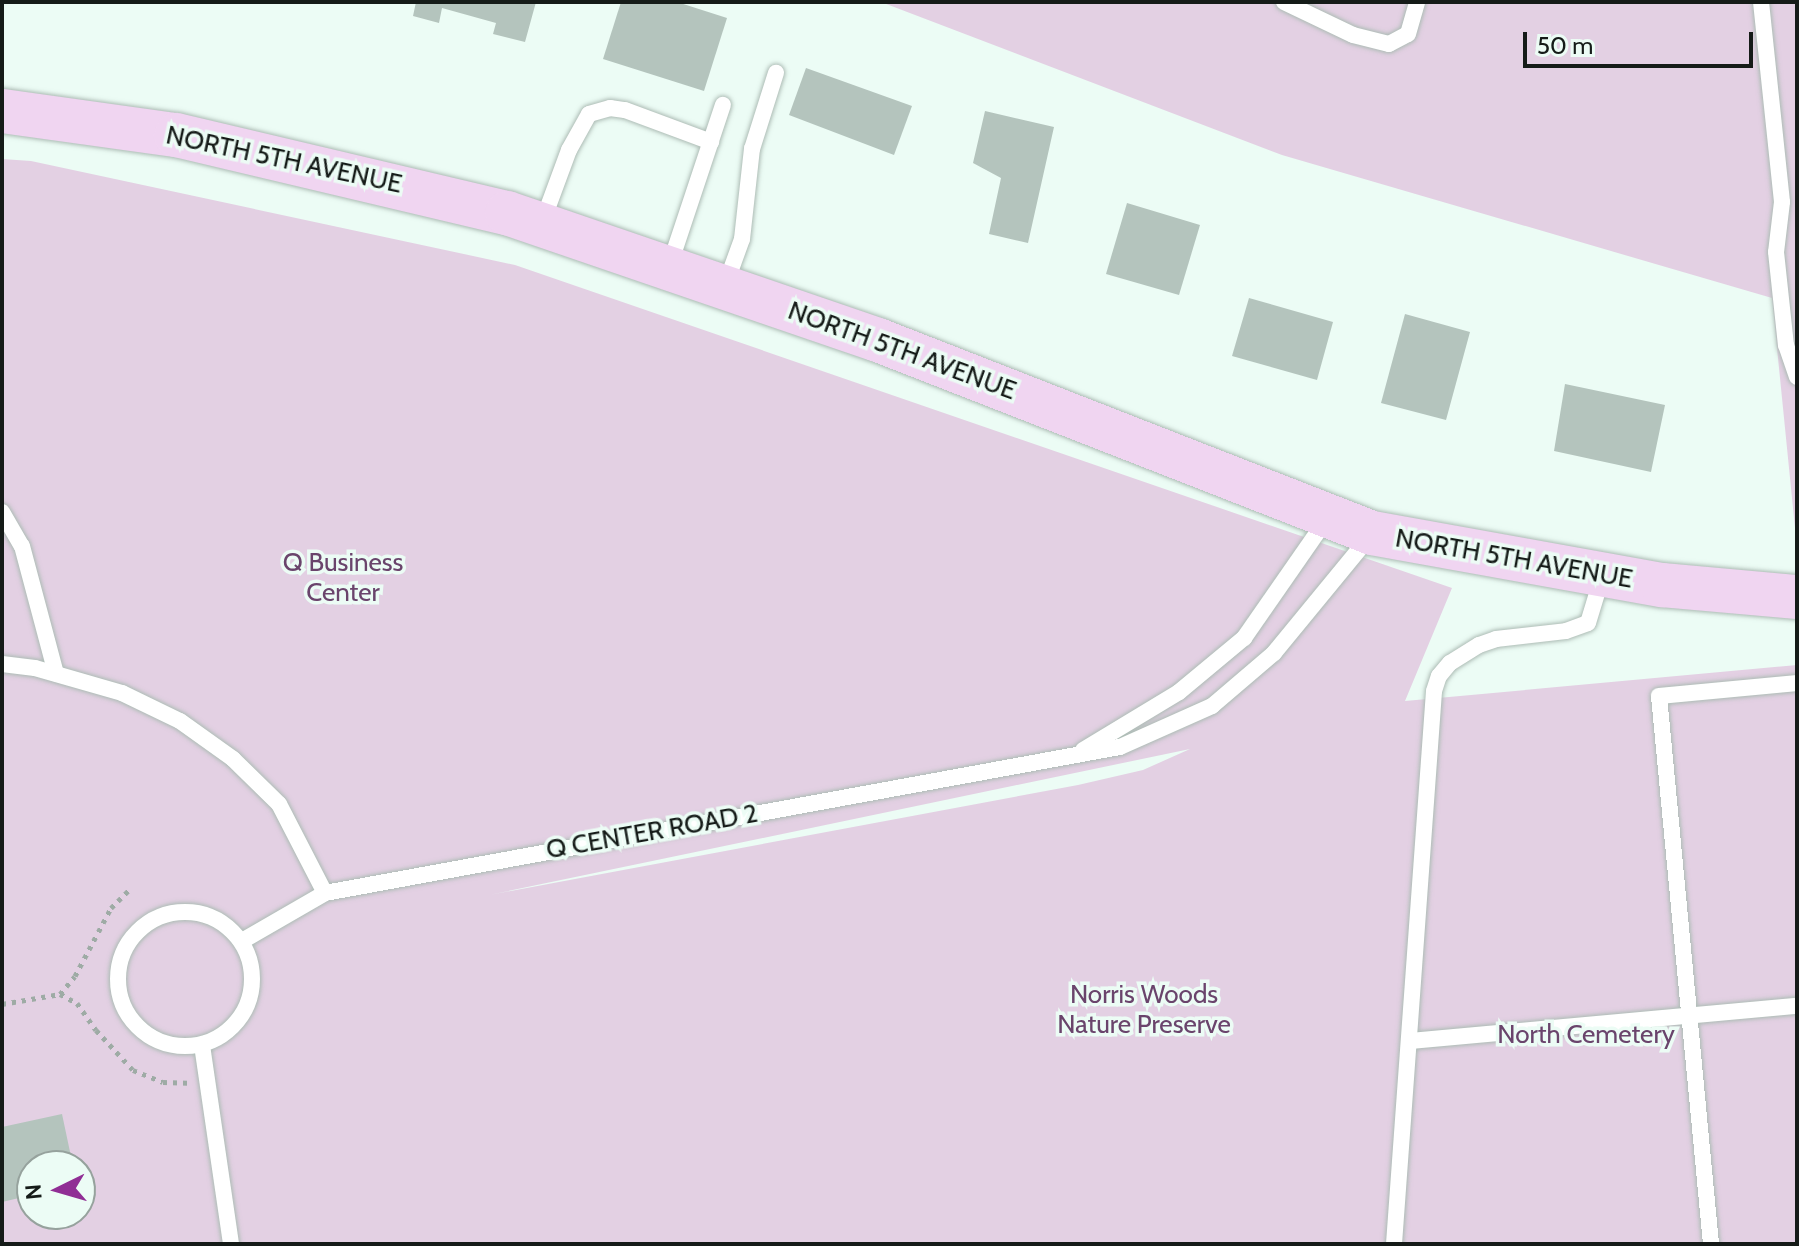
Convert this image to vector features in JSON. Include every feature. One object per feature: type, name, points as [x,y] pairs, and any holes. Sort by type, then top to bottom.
[{"type":"main road","name":"NORTH 5TH AVENUE","points":[[2,111],[176,135],[359,175],[542,225],[906,351],[1372,533],[1662,585],[1797,597]]},
{"type":"lane","points":[[1284,2],[1353,35],[1389,44],[1408,34],[1417,2]]},
{"type":"lane","points":[[1761,2],[1782,202],[1776,252],[1786,345],[1797,377]]},
{"type":"lane","points":[[724,287],[742,239],[752,149],[776,73]]},
{"type":"lane","points":[[668,268],[723,105]]},
{"type":"lane","points":[[542,225],[569,150],[589,114],[610,108],[625,110],[711,142]]},
{"type":"lane","points":[[1782,202],[1797,185]]},
{"type":"lane","points":[[2,512],[22,546],[56,674]]},
{"type":"lane","points":[[1074,755],[1179,692],[1244,638],[1328,517]]},
{"type":"lane","name":"Q CENTER ROAD 2","points":[[242,941],[325,893],[1120,747],[1212,706],[1274,653],[1372,533]]},
{"type":"lane","points":[[1394,1244],[1434,696],[1439,676],[1450,663],[1479,645],[1580,628],[1593,614],[1603,575]]},
{"type":"lane","points":[[2,664],[56,674],[122,693],[180,721],[233,759],[279,804],[325,893]]},
{"type":"lane","points":[[1711,1244],[1659,696],[1797,683]]},
{"type":"lane","points":[[183,911],[206,914],[226,924],[242,941],[251,961],[253,982],[249,1003],[238,1022],[222,1036],[202,1045],[179,1047],[157,1041],[132,1019],[118,988],[119,965],[127,944],[142,927],[161,915],[183,911]]},
{"type":"lane","points":[[1410,1041],[1797,1006]]},
{"type":"lane","points":[[202,1045],[231,1244]]},
{"type":"path","points":[[60,994],[75,976],[111,908],[129,890]]},
{"type":"path","points":[[2,1004],[60,994],[77,1003],[96,1030],[133,1070],[163,1082],[206,1083]]},
{"type":"green space","points":[[881,2],[1797,2],[1797,548],[1772,298],[1282,155]]},
{"type":"green space","points":[[2,159],[31,161],[515,265],[1452,588],[1405,701],[1797,665],[1797,1244],[2,1244]],"holes":[[[1190,749],[1143,770],[1078,785],[489,895]]]},
{"type":"building","points":[[416,2],[536,2],[525,42],[493,34],[496,23],[442,8],[439,23],[413,16]]},
{"type":"building","points":[[621,2],[677,2],[727,18],[704,91],[603,59]]},
{"type":"building","points":[[806,68],[912,106],[894,155],[789,115]]},
{"type":"building","points":[[985,111],[1054,127],[1028,243],[989,234],[1001,178],[973,163]]},
{"type":"building","points":[[1127,203],[1200,225],[1179,295],[1106,274]]},
{"type":"building","points":[[1249,298],[1333,322],[1317,380],[1232,356]]},
{"type":"building","points":[[1405,314],[1470,332],[1446,420],[1381,403]]},
{"type":"building","points":[[1565,384],[1665,405],[1651,472],[1554,451]]},
{"type":"building","points":[[62,1114],[70,1150],[16,1150],[16,1199],[2,1202],[2,1127]]},
{"type":"park label","name":"Q Business Center","points":[[343,578]]},
{"type":"park label","name":"Norris Woods Nature Preserve","points":[[1144,1010]]},
{"type":"park label","name":"North Cemetery","points":[[1586,1035]]}]
